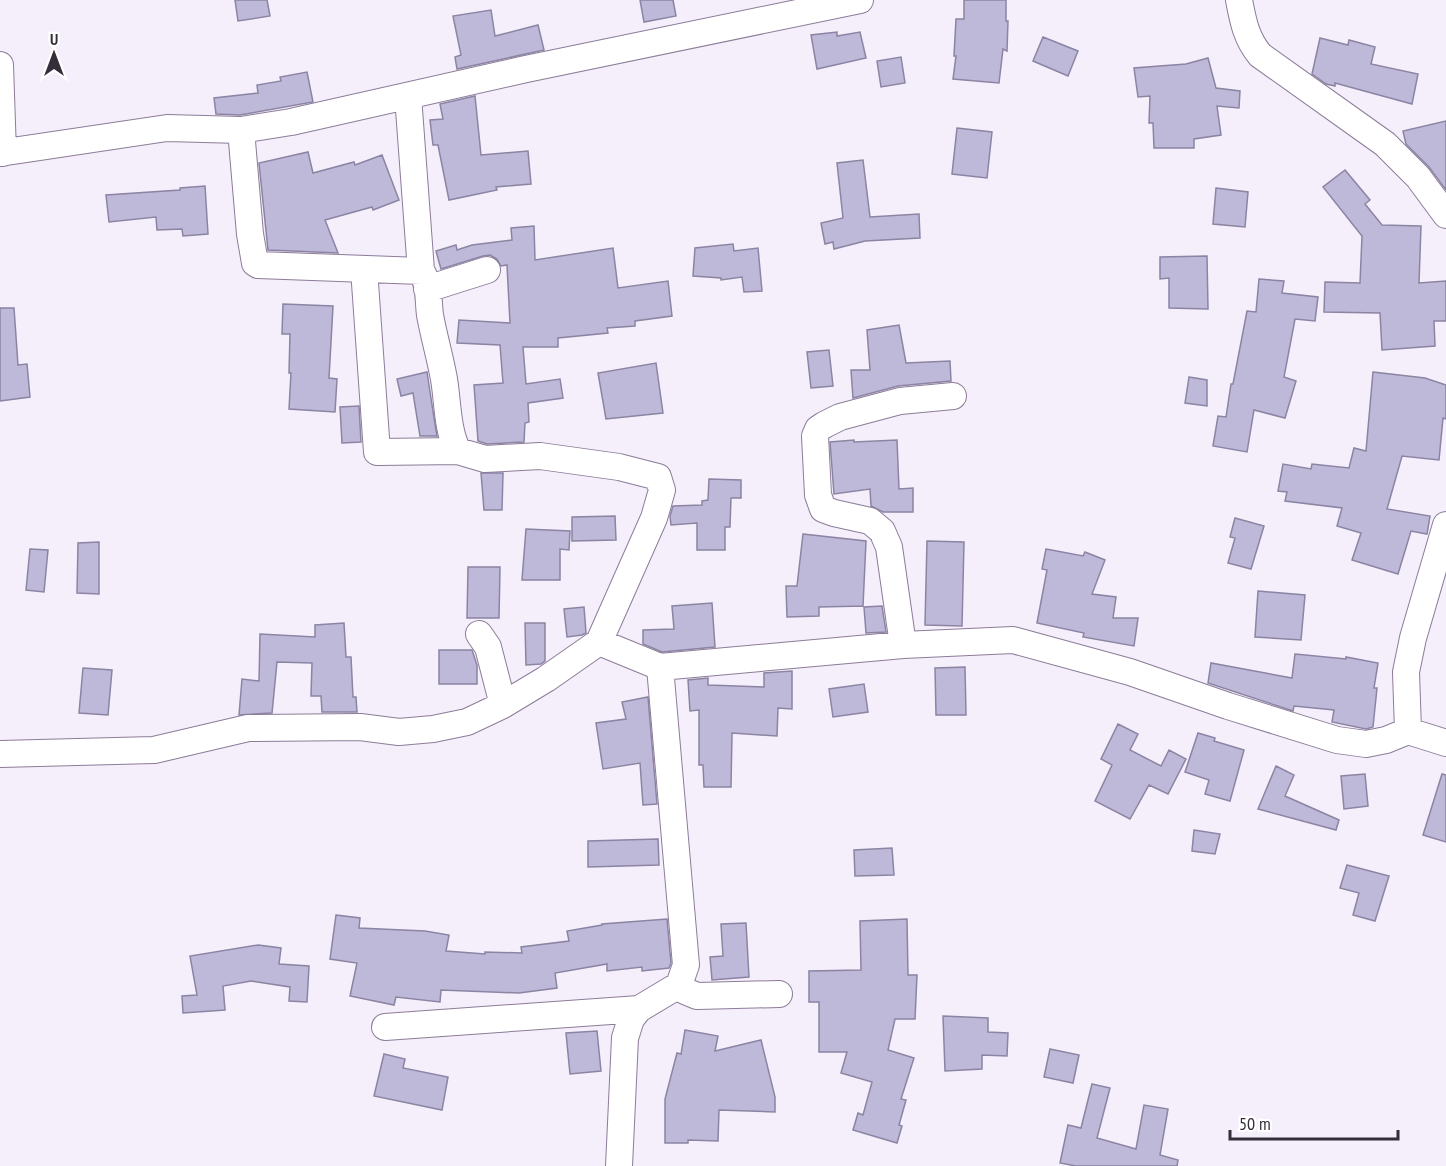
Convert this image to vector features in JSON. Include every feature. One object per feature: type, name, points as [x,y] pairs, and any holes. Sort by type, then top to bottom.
[{"type":"street","points":[[0,65],[2,153],[167,128],[241,130],[860,0]]},
{"type":"street","points":[[1239,0],[1244,27],[1251,43],[1260,55],[1385,144],[1418,177],[1446,215]]},
{"type":"street","points":[[408,96],[424,280],[453,441],[458,451]]},
{"type":"street","points":[[241,130],[250,234],[255,263],[258,265],[364,268],[424,280],[487,270]]},
{"type":"street","points":[[0,754],[154,750],[248,728],[360,727],[399,732],[433,729],[466,722],[503,705],[546,680],[599,642],[654,518],[662,490],[658,477],[619,467],[540,456],[485,459],[458,451],[377,452],[364,268]]},
{"type":"street","points":[[903,645],[889,547],[882,531],[870,521],[834,513],[823,508],[818,495],[815,436],[824,424],[840,417],[900,401],[952,396]]},
{"type":"street","points":[[1408,731],[1406,672],[1413,638],[1446,525]]},
{"type":"street","points":[[479,634],[488,647],[503,705]]},
{"type":"street","points":[[599,642],[660,667],[903,645],[1013,639],[1130,672],[1336,740],[1366,744],[1386,740],[1408,731],[1446,743]]},
{"type":"street","points":[[620,1166],[625,1038],[631,1019],[639,1009],[680,986],[686,964],[660,667]]},
{"type":"street","points":[[680,986],[697,996],[779,994]]},
{"type":"street","points":[[385,1027],[639,1009]]},
{"type":"building","points":[[235,0],[267,0],[270,16],[238,21]]},
{"type":"building","points":[[640,0],[673,0],[676,16],[644,22]]},
{"type":"building","points":[[964,0],[1006,0],[1007,51],[1003,49],[999,83],[953,79],[956,56],[954,56],[956,19],[964,19]]},
{"type":"building","points":[[491,10],[495,36],[538,25],[544,50],[457,69],[455,57],[461,55],[453,16]]},
{"type":"building","points":[[837,32],[837,36],[860,32],[866,58],[817,69],[811,35]]},
{"type":"building","points":[[1043,37],[1078,51],[1068,76],[1033,61]]},
{"type":"building","points":[[1320,38],[1348,45],[1349,40],[1375,47],[1371,64],[1418,74],[1412,104],[1335,83],[1335,86],[1326,84],[1312,74]]},
{"type":"building","points":[[901,57],[905,83],[881,87],[877,61]]},
{"type":"building","points":[[1208,58],[1216,88],[1240,91],[1239,108],[1217,106],[1221,135],[1194,139],[1194,148],[1154,148],[1153,123],[1149,123],[1150,96],[1138,97],[1134,68],[1186,64]]},
{"type":"building","points":[[307,72],[313,102],[240,115],[216,114],[214,98],[258,93],[257,85],[281,81],[280,77]]},
{"type":"building","points":[[475,96],[481,155],[528,151],[531,184],[496,187],[497,190],[449,200],[438,145],[433,145],[430,120],[443,119],[440,104]]},
{"type":"building","points":[[1446,121],[1446,190],[1429,167],[1406,144],[1403,131]]},
{"type":"building","points":[[957,128],[992,132],[987,178],[952,174]]},
{"type":"building","points":[[308,152],[313,173],[354,162],[355,165],[382,155],[399,200],[373,210],[372,207],[325,220],[338,253],[268,250],[259,163]]},
{"type":"building","points":[[863,160],[870,217],[919,214],[920,238],[865,241],[834,249],[833,242],[825,244],[821,223],[843,218],[837,163]]},
{"type":"building","points":[[1345,170],[1370,200],[1365,204],[1382,225],[1421,226],[1419,283],[1446,281],[1446,321],[1434,321],[1435,346],[1382,350],[1380,313],[1324,312],[1325,282],[1360,283],[1362,236],[1323,187]]},
{"type":"building","points":[[205,186],[208,234],[183,236],[182,229],[157,230],[156,217],[109,222],[106,195]]},
{"type":"building","points":[[1216,188],[1248,192],[1245,227],[1213,224]]},
{"type":"building","points":[[534,226],[535,260],[613,248],[618,288],[668,281],[672,316],[635,321],[635,326],[607,328],[608,333],[558,338],[558,347],[523,347],[526,384],[560,379],[563,398],[528,403],[529,422],[525,423],[524,442],[487,444],[478,441],[474,385],[503,383],[500,345],[457,343],[459,320],[510,323],[507,265],[501,266],[497,259],[490,255],[441,269],[436,251],[456,245],[457,250],[472,245],[512,240],[511,228]]},
{"type":"building","points":[[733,244],[734,251],[758,248],[762,291],[744,292],[742,277],[721,280],[721,278],[693,276],[695,248]]},
{"type":"building","points":[[1207,256],[1208,309],[1169,308],[1169,278],[1160,279],[1160,257]]},
{"type":"building","points":[[1259,279],[1284,281],[1282,293],[1318,297],[1315,321],[1295,319],[1284,377],[1296,381],[1285,418],[1254,410],[1247,452],[1213,446],[1218,416],[1226,417],[1247,311],[1256,312]]},
{"type":"building","points":[[283,304],[333,306],[329,378],[337,379],[335,412],[289,409],[290,334],[282,334]]},
{"type":"building","points":[[0,308],[14,308],[18,365],[27,364],[30,397],[0,401]]},
{"type":"building","points":[[899,325],[906,363],[950,361],[951,381],[898,386],[853,398],[851,370],[870,370],[867,330]]},
{"type":"building","points":[[829,350],[833,386],[811,388],[807,352]]},
{"type":"building","points":[[656,363],[663,413],[606,419],[598,373]]},
{"type":"building","points":[[427,372],[437,436],[420,436],[413,393],[401,396],[397,379]]},
{"type":"building","points":[[1373,372],[1425,378],[1446,385],[1446,419],[1443,418],[1439,460],[1402,456],[1387,509],[1430,516],[1427,534],[1411,531],[1398,574],[1352,560],[1361,533],[1337,526],[1342,508],[1285,501],[1287,492],[1278,491],[1283,464],[1311,469],[1312,464],[1349,468],[1354,448],[1366,451]]},
{"type":"building","points":[[1189,377],[1207,380],[1207,406],[1185,403]]},
{"type":"building","points":[[359,406],[361,442],[342,443],[340,407]]},
{"type":"building","points":[[854,440],[854,442],[897,440],[899,489],[913,488],[913,512],[883,512],[871,506],[870,489],[834,494],[830,442]]},
{"type":"building","points":[[481,473],[503,473],[502,510],[484,510]]},
{"type":"building","points":[[709,479],[741,480],[741,498],[731,498],[730,527],[725,527],[725,550],[697,550],[697,523],[671,525],[670,516],[673,506],[702,505],[702,501],[708,500]]},
{"type":"building","points":[[615,516],[616,540],[572,541],[572,517]]},
{"type":"building","points":[[1235,518],[1264,526],[1251,569],[1228,563],[1235,538],[1230,537]]},
{"type":"building","points":[[526,529],[570,531],[569,550],[560,549],[560,580],[522,580]]},
{"type":"building","points":[[803,534],[866,541],[863,606],[819,607],[819,616],[787,617],[786,586],[797,586]]},
{"type":"building","points":[[927,541],[964,542],[962,626],[925,625]]},
{"type":"building","points":[[99,542],[99,594],[77,593],[78,543]]},
{"type":"building","points":[[30,549],[48,550],[44,592],[26,590]]},
{"type":"building","points":[[1046,549],[1083,556],[1085,552],[1105,560],[1092,594],[1116,597],[1113,618],[1138,618],[1134,646],[1083,637],[1084,633],[1037,623],[1047,570],[1042,569]]},
{"type":"building","points":[[468,567],[500,567],[499,618],[467,618]]},
{"type":"building","points":[[1258,591],[1305,595],[1301,640],[1255,637]]},
{"type":"building","points":[[712,603],[715,647],[662,652],[643,644],[643,630],[674,629],[672,606]]},
{"type":"building","points":[[882,606],[886,632],[866,633],[864,607]]},
{"type":"building","points":[[584,607],[586,633],[567,637],[564,609]]},
{"type":"building","points":[[344,623],[346,657],[351,657],[353,697],[356,697],[357,712],[322,712],[321,696],[311,696],[312,663],[277,662],[272,713],[239,715],[242,679],[259,681],[260,634],[315,637],[315,625]]},
{"type":"building","points":[[525,623],[545,623],[545,661],[541,664],[526,665]]},
{"type":"building","points":[[439,650],[472,650],[477,665],[477,684],[439,684]]},
{"type":"building","points":[[1295,654],[1346,659],[1346,657],[1378,663],[1374,688],[1377,688],[1373,727],[1366,729],[1332,722],[1334,710],[1294,706],[1293,711],[1208,683],[1211,663],[1292,678]]},
{"type":"building","points":[[965,667],[966,715],[936,715],[935,668]]},
{"type":"building","points":[[83,668],[112,670],[108,715],[79,713]]},
{"type":"building","points":[[792,671],[792,709],[778,708],[777,736],[732,733],[731,787],[704,787],[703,765],[699,765],[699,710],[690,711],[688,680],[708,678],[708,685],[764,687],[764,673]]},
{"type":"building","points":[[864,684],[868,712],[833,717],[829,689]]},
{"type":"building","points":[[648,697],[657,804],[643,805],[640,763],[603,769],[596,723],[626,719],[622,702]]},
{"type":"building","points":[[1118,724],[1138,734],[1130,750],[1161,766],[1169,750],[1186,759],[1168,794],[1149,785],[1130,819],[1095,801],[1112,765],[1101,759]]},
{"type":"building","points":[[1198,733],[1215,738],[1214,741],[1244,750],[1230,801],[1205,794],[1209,780],[1185,772]]},
{"type":"building","points":[[1276,766],[1294,775],[1285,796],[1339,820],[1336,830],[1258,809]]},
{"type":"building","points":[[1365,774],[1368,806],[1344,809],[1341,776]]},
{"type":"building","points":[[1442,774],[1446,775],[1446,842],[1423,835]]},
{"type":"building","points":[[1194,830],[1220,834],[1215,854],[1192,851]]},
{"type":"building","points":[[658,839],[659,865],[588,867],[588,841]]},
{"type":"building","points":[[892,848],[894,875],[855,876],[854,850]]},
{"type":"building","points":[[1347,865],[1389,876],[1375,921],[1353,915],[1359,893],[1340,888]]},
{"type":"building","points":[[336,915],[360,918],[359,928],[425,931],[449,935],[446,951],[485,954],[485,952],[522,953],[521,947],[569,941],[567,931],[602,924],[667,919],[671,963],[669,968],[642,971],[642,967],[607,971],[607,964],[555,973],[557,988],[519,993],[441,990],[440,1002],[396,997],[394,1005],[350,996],[357,963],[330,959]]},
{"type":"building","points":[[907,919],[908,975],[917,975],[915,1019],[895,1019],[888,1050],[914,1058],[901,1099],[906,1100],[897,1143],[853,1130],[858,1113],[863,1115],[872,1082],[841,1073],[847,1052],[819,1052],[819,1002],[809,1002],[809,971],[861,970],[860,921]]},
{"type":"building","points":[[746,923],[749,977],[712,980],[710,957],[723,956],[721,924]]},
{"type":"building","points":[[258,945],[281,948],[279,964],[309,966],[307,1002],[289,1001],[290,987],[251,981],[223,986],[225,1010],[183,1013],[182,996],[197,995],[190,956]]},
{"type":"building","points":[[943,1016],[988,1018],[988,1032],[1008,1033],[1007,1056],[982,1055],[982,1069],[945,1071]]},
{"type":"building","points":[[685,1030],[718,1036],[715,1051],[761,1040],[775,1097],[775,1112],[719,1110],[718,1141],[688,1140],[688,1143],[665,1143],[665,1099],[677,1053],[681,1054]]},
{"type":"building","points":[[597,1031],[601,1071],[570,1074],[566,1033]]},
{"type":"building","points":[[1050,1049],[1079,1055],[1073,1083],[1044,1077]]},
{"type":"building","points":[[384,1054],[405,1059],[403,1068],[448,1077],[442,1110],[374,1096]]},
{"type":"building","points":[[1092,1084],[1110,1088],[1097,1138],[1136,1149],[1144,1105],[1168,1109],[1160,1155],[1178,1160],[1177,1166],[1076,1166],[1060,1163],[1068,1125],[1081,1128]]}]
